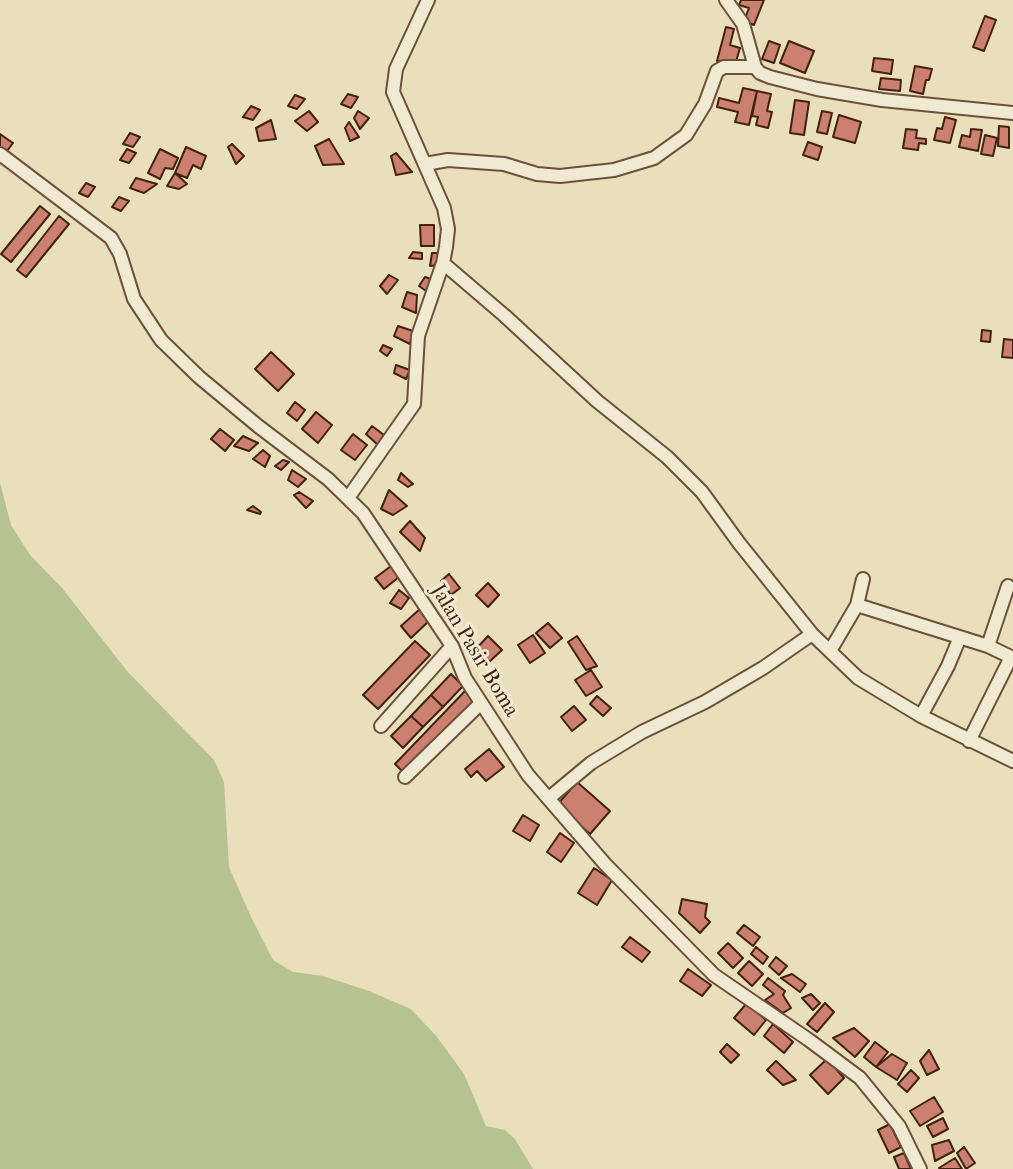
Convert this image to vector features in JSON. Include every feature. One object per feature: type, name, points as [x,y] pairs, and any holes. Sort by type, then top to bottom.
[{"type":"street","points":[[348,498],[414,404],[418,336],[443,263],[447,219],[398,106],[393,81],[428,0]]},
{"type":"street","points":[[726,0],[743,24],[755,67],[760,73],[770,77],[817,89],[882,100],[1013,113]]},
{"type":"street","points":[[425,164],[448,160],[504,164],[537,174],[560,176],[614,170],[645,161],[654,158],[686,135],[705,104],[717,71],[724,67],[755,67]]},
{"type":"street","name":"Jalan Pasir Boma","points":[[0,155],[111,238],[120,254],[134,299],[161,341],[258,426],[328,479],[363,513],[452,646],[465,678],[528,775],[605,864],[714,975],[809,1040],[860,1079],[899,1126],[920,1169]]},
{"type":"street","points":[[443,263],[597,401],[685,474],[702,492],[738,543],[812,634],[858,678],[921,716],[1013,761]]},
{"type":"street","points":[[830,651],[858,605],[863,579]]},
{"type":"street","points":[[988,646],[1008,586]]},
{"type":"street","points":[[858,605],[988,646],[1012,657],[970,741]]},
{"type":"street","points":[[549,798],[591,763],[632,738],[705,702],[763,668],[812,634]]},
{"type":"street","points":[[921,716],[960,637]]},
{"type":"street","points":[[382,726],[452,646]]},
{"type":"street","points":[[405,777],[481,703]]},
{"type":"green space","points":[[0,483],[11,525],[30,555],[62,588],[127,671],[214,760],[224,782],[229,867],[273,960],[293,972],[323,976],[369,991],[411,1009],[437,1037],[464,1074],[486,1126],[505,1130],[515,1139],[533,1169],[0,1169]]},
{"type":"building","points":[[741,0],[764,0],[754,25],[744,21],[749,8],[739,5]]},
{"type":"building","points":[[985,16],[996,20],[984,51],[973,47]]},
{"type":"building","points":[[726,27],[734,29],[730,45],[740,48],[735,65],[717,61]]},
{"type":"building","points":[[769,41],[780,45],[774,63],[762,59]]},
{"type":"building","points":[[789,41],[814,51],[805,73],[780,63]]},
{"type":"building","points":[[874,58],[893,60],[891,74],[872,71]]},
{"type":"building","points":[[915,66],[932,69],[923,94],[910,91]]},
{"type":"building","points":[[881,78],[901,80],[900,91],[879,89]]},
{"type":"building","points":[[743,88],[757,91],[749,125],[735,122],[738,112],[717,107],[719,98],[739,103]]},
{"type":"building","points":[[757,91],[771,94],[767,111],[772,112],[768,128],[756,125],[758,117],[752,116]]},
{"type":"building","points":[[348,94],[358,97],[351,108],[341,104]]},
{"type":"building","points":[[295,95],[305,99],[297,109],[288,106]]},
{"type":"building","points":[[795,100],[809,102],[804,135],[790,133]]},
{"type":"building","points":[[251,106],[260,110],[253,120],[243,117]]},
{"type":"building","points":[[309,111],[318,122],[307,131],[295,121]]},
{"type":"building","points":[[358,111],[369,118],[360,129],[354,118]]},
{"type":"building","points":[[822,111],[832,113],[827,134],[817,132]]},
{"type":"building","points":[[839,115],[861,122],[855,143],[833,137]]},
{"type":"building","points":[[945,117],[956,120],[950,143],[934,140],[937,128],[942,129]]},
{"type":"building","points":[[271,120],[276,139],[259,141],[256,128]]},
{"type":"building","points":[[349,122],[359,137],[350,141],[345,128]]},
{"type":"building","points":[[999,126],[1009,127],[1009,148],[998,146]]},
{"type":"building","points":[[906,129],[917,130],[916,138],[926,139],[926,144],[919,143],[918,150],[903,148]]},
{"type":"building","points":[[971,129],[982,130],[978,151],[959,147],[962,135],[970,137]]},
{"type":"building","points":[[130,133],[140,137],[133,147],[123,144]]},
{"type":"building","points":[[0,134],[13,143],[4,155],[0,152]]},
{"type":"building","points":[[985,135],[997,138],[993,156],[981,154]]},
{"type":"building","points":[[329,139],[344,164],[323,165],[315,146]]},
{"type":"building","points":[[808,142],[822,147],[818,160],[803,155]]},
{"type":"building","points":[[232,144],[244,156],[236,164],[228,147]]},
{"type":"building","points":[[186,147],[206,156],[201,169],[193,165],[187,178],[175,173]]},
{"type":"building","points":[[127,149],[136,153],[129,163],[120,160]]},
{"type":"building","points":[[160,149],[178,158],[173,169],[165,168],[160,179],[148,173]]},
{"type":"building","points":[[396,153],[412,172],[396,175],[391,156]]},
{"type":"building","points":[[175,173],[187,184],[179,189],[167,186]]},
{"type":"building","points":[[136,178],[157,184],[144,193],[130,188]]},
{"type":"building","points":[[86,183],[95,187],[88,197],[79,193]]},
{"type":"building","points":[[119,197],[129,201],[121,211],[112,207]]},
{"type":"building","points":[[40,206],[50,214],[11,262],[1,254]]},
{"type":"building","points":[[59,216],[69,224],[26,277],[17,270]]},
{"type":"building","points":[[420,225],[434,225],[434,246],[421,246]]},
{"type":"building","points":[[413,252],[422,253],[422,259],[409,258]]},
{"type":"building","points":[[432,253],[441,253],[438,265],[430,266]]},
{"type":"building","points":[[389,275],[398,280],[387,294],[380,286]]},
{"type":"building","points":[[425,277],[434,280],[429,293],[419,286]]},
{"type":"building","points":[[407,292],[417,295],[416,313],[402,307]]},
{"type":"building","points":[[398,326],[413,331],[410,344],[394,336]]},
{"type":"building","points":[[982,330],[991,331],[990,342],[981,341]]},
{"type":"building","points":[[1004,339],[1013,340],[1013,358],[1002,357]]},
{"type":"building","points":[[383,345],[392,349],[387,356],[380,351]]},
{"type":"building","points":[[271,352],[294,374],[278,391],[255,369]]},
{"type":"building","points":[[396,365],[410,370],[406,379],[394,373]]},
{"type":"building","points":[[295,402],[305,410],[297,421],[287,413]]},
{"type":"building","points":[[316,412],[332,425],[318,443],[302,429]]},
{"type":"building","points":[[372,426],[384,435],[379,446],[366,434]]},
{"type":"building","points":[[220,429],[234,440],[225,451],[211,439]]},
{"type":"building","points":[[353,434],[367,445],[355,460],[341,450]]},
{"type":"building","points":[[243,436],[258,443],[249,451],[234,446]]},
{"type":"building","points":[[263,450],[270,456],[265,467],[253,459]]},
{"type":"building","points":[[283,460],[289,462],[281,470],[275,466]]},
{"type":"building","points":[[292,470],[306,479],[298,487],[288,480]]},
{"type":"building","points":[[401,473],[413,484],[408,487],[398,480]]},
{"type":"building","points":[[389,490],[407,506],[393,515],[381,509]]},
{"type":"building","points":[[299,492],[313,501],[306,508],[294,495]]},
{"type":"building","points":[[253,506],[261,512],[260,514],[247,510]]},
{"type":"building","points":[[410,521],[425,538],[420,551],[400,532]]},
{"type":"building","points":[[391,566],[399,577],[384,589],[375,578]]},
{"type":"building","points":[[449,574],[460,588],[451,595],[441,581]]},
{"type":"building","points":[[488,583],[499,595],[488,607],[476,595]]},
{"type":"building","points":[[399,590],[409,598],[401,609],[390,603]]},
{"type":"building","points":[[421,608],[431,619],[411,638],[401,626]]},
{"type":"building","points":[[548,623],[562,638],[550,648],[536,633]]},
{"type":"building","points":[[533,635],[545,653],[530,663],[518,645]]},
{"type":"building","points":[[488,636],[502,650],[488,663],[475,650]]},
{"type":"building","points":[[577,636],[597,666],[586,670],[568,642]]},
{"type":"building","points":[[415,641],[430,655],[378,709],[363,695]]},
{"type":"building","points":[[591,670],[602,687],[586,696],[575,680]]},
{"type":"building","points":[[451,674],[463,686],[443,707],[431,695]]},
{"type":"building","points":[[465,691],[476,702],[406,775],[395,764]]},
{"type":"building","points":[[431,695],[443,707],[423,727],[411,716]]},
{"type":"building","points":[[597,696],[611,708],[603,716],[590,704]]},
{"type":"building","points":[[574,706],[586,720],[572,731],[561,717]]},
{"type":"building","points":[[411,716],[423,727],[403,748],[391,736]]},
{"type":"building","points":[[489,749],[504,767],[486,781],[477,771],[471,777],[465,769]]},
{"type":"building","points":[[577,782],[610,811],[590,834],[557,805]]},
{"type":"building","points":[[523,815],[539,825],[530,841],[513,831]]},
{"type":"building","points":[[560,833],[574,843],[561,862],[547,852]]},
{"type":"building","points":[[594,868],[612,880],[597,905],[578,893]]},
{"type":"building","points":[[682,899],[707,904],[705,917],[710,922],[700,933],[679,913]]},
{"type":"building","points":[[744,925],[760,937],[753,946],[737,933]]},
{"type":"building","points":[[630,937],[650,952],[642,962],[622,947]]},
{"type":"building","points":[[728,943],[743,958],[733,968],[718,953]]},
{"type":"building","points":[[756,947],[768,957],[763,964],[751,954]]},
{"type":"building","points":[[776,957],[787,966],[779,975],[769,966]]},
{"type":"building","points":[[749,961],[763,974],[752,986],[738,973]]},
{"type":"building","points":[[688,969],[711,985],[702,996],[680,981]]},
{"type":"building","points":[[792,974],[806,984],[800,992],[781,978]]},
{"type":"building","points":[[768,978],[785,991],[783,995],[791,1008],[783,1013],[765,1000],[774,994],[763,985]]},
{"type":"building","points":[[811,994],[820,1003],[813,1010],[802,998]]},
{"type":"building","points":[[747,1003],[766,1020],[754,1035],[734,1018]]},
{"type":"building","points":[[825,1003],[834,1012],[817,1032],[807,1024]]},
{"type":"building","points":[[773,1024],[793,1042],[784,1053],[764,1036]]},
{"type":"building","points":[[854,1028],[869,1041],[855,1057],[833,1038]]},
{"type":"building","points":[[875,1042],[888,1052],[876,1067],[864,1057]]},
{"type":"building","points":[[727,1044],[739,1055],[731,1063],[720,1052]]},
{"type":"building","points":[[929,1050],[939,1069],[927,1075],[920,1061]]},
{"type":"building","points":[[892,1054],[907,1063],[897,1080],[876,1067]]},
{"type":"building","points":[[827,1059],[844,1078],[828,1094],[810,1075]]},
{"type":"building","points":[[776,1061],[796,1080],[783,1085],[767,1070]]},
{"type":"building","points":[[911,1070],[919,1078],[907,1092],[898,1084]]},
{"type":"building","points":[[934,1097],[943,1112],[920,1126],[910,1111]]},
{"type":"building","points":[[943,1118],[948,1129],[933,1137],[927,1126]]},
{"type":"building","points":[[890,1124],[901,1147],[889,1153],[878,1130]]},
{"type":"building","points":[[949,1140],[954,1151],[935,1161],[932,1145]]},
{"type":"building","points":[[964,1147],[975,1163],[966,1169],[957,1153]]},
{"type":"building","points":[[904,1153],[911,1169],[899,1169],[894,1157]]},
{"type":"building","points":[[955,1158],[962,1169],[939,1168]]}]
